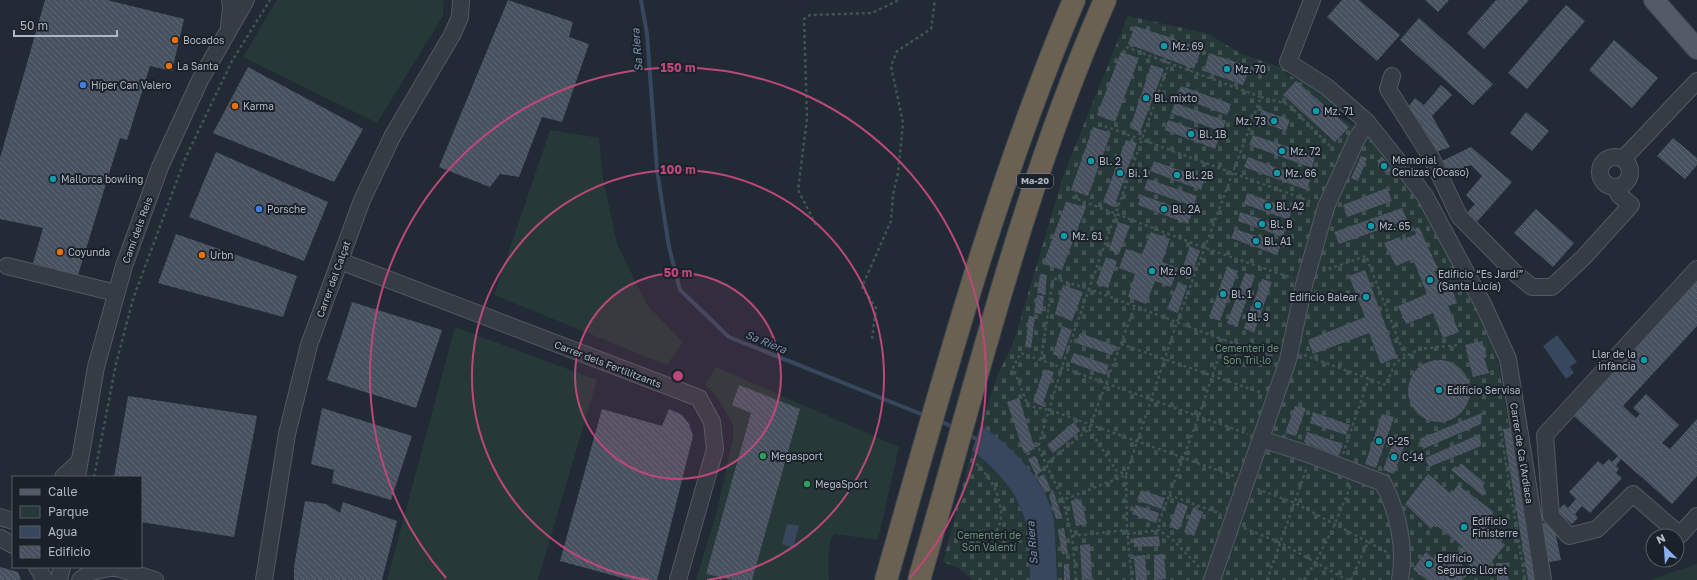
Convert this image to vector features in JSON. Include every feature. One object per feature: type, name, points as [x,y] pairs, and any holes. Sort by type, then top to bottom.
[{"type":"highway","name":"Ma-20","points":[[886,580],[949,358],[1004,182],[1028,116],[1074,0]]},
{"type":"highway","name":"Ma-20","points":[[921,571],[981,367],[1005,277],[1037,174],[1061,108],[1105,0]]},
{"type":"main road","points":[[1654,0],[1697,48]]},
{"type":"main road","points":[[1660,0],[1697,28]]},
{"type":"street","points":[[226,34],[230,21],[230,0]]},
{"type":"street","name":"Camí dels Reis","points":[[78,470],[96,367],[124,266],[160,167],[200,80],[246,0]]},
{"type":"street","name":"Carrer del Calçat","points":[[264,580],[287,434],[309,345],[362,200],[393,136],[452,34],[460,17],[461,0]]},
{"type":"street","name":"Carrer de Ca l'Ardiaca","points":[[1312,0],[1288,62],[1327,87],[1367,122],[1425,196],[1484,306],[1508,360],[1544,580]]},
{"type":"street","points":[[1392,76],[1388,89],[1431,157],[1459,216],[1516,274],[1532,287],[1552,287],[1584,257],[1631,205],[1619,195],[1615,187]]},
{"type":"street","points":[[1623,159],[1697,81]]},
{"type":"street","points":[[1212,580],[1244,484],[1276,398],[1289,355],[1306,277],[1326,207],[1346,162],[1367,122]]},
{"type":"street","points":[[1619,157],[1630,166],[1630,176],[1624,184],[1615,187],[1605,184],[1600,175],[1600,170],[1602,165],[1609,158],[1619,157]]},
{"type":"street","name":"Carrer dels Fertilitzants","points":[[340,261],[699,398],[712,422],[715,450],[678,580]]},
{"type":"street","points":[[7,266],[116,293]]},
{"type":"street","points":[[1697,269],[1545,435],[1551,516],[1569,536],[1597,529],[1633,494],[1680,535],[1697,516]]},
{"type":"street","points":[[1262,439],[1340,465],[1383,483],[1393,502],[1402,544],[1400,580]]},
{"type":"street","points":[[65,476],[78,470]]},
{"type":"street","points":[[0,510],[12,507]]},
{"type":"street","points":[[0,517],[12,521]]},
{"type":"street","points":[[0,534],[12,539]]},
{"type":"street","points":[[0,538],[12,544]]},
{"type":"street","points":[[38,568],[45,580]]},
{"type":"street","points":[[60,580],[62,568]]},
{"type":"street","points":[[80,580],[91,572],[109,568]]},
{"type":"street","points":[[116,568],[132,577],[155,580]]},
{"type":"path","points":[[94,476],[116,364],[133,299],[185,159],[232,61],[270,0]]},
{"type":"path","points":[[816,225],[798,190],[807,118],[804,19],[810,15],[872,13],[899,0]]},
{"type":"path","points":[[872,339],[876,308],[862,287],[891,221],[903,123],[891,66],[897,51],[931,29],[935,0]]},
{"type":"path","points":[[1126,47],[1261,97],[1288,104],[1346,162]]},
{"type":"path","points":[[1076,580],[1072,536],[1063,500],[1038,447],[1062,368],[1169,63]]},
{"type":"path","points":[[1132,580],[1127,534],[1126,474],[1177,322],[1261,97]]},
{"type":"path","points":[[1099,124],[1326,207]]},
{"type":"path","points":[[1072,198],[1204,248],[1297,280],[1366,256],[1405,357]]},
{"type":"path","points":[[1041,360],[1053,278],[1134,306],[1224,340],[1289,355],[1369,378],[1386,385],[1395,363],[1419,349],[1459,345]]},
{"type":"path","points":[[1046,464],[1089,429],[1134,306]]},
{"type":"path","points":[[1159,530],[1159,522],[1199,416],[1224,340]]},
{"type":"path","points":[[1121,344],[1276,398]]},
{"type":"path","points":[[1262,439],[1021,353],[1013,367],[1028,406],[1050,410],[1237,477],[1244,484],[1295,503],[1402,559]]},
{"type":"path","points":[[1340,465],[1369,378]]},
{"type":"path","points":[[1089,429],[1116,470],[1126,474]]},
{"type":"path","points":[[1501,433],[1525,580]]},
{"type":"path","points":[[1267,580],[1311,455]]},
{"type":"path","points":[[955,533],[965,541],[980,542],[994,533],[999,523],[1001,511],[995,489],[988,476],[975,462]]},
{"type":"path","points":[[1304,580],[1316,562],[1335,524],[1357,472]]},
{"type":"path","points":[[1063,500],[1126,474]]},
{"type":"path","points":[[1169,495],[1221,514],[1231,522],[1281,543],[1347,580]]},
{"type":"path","points":[[1072,536],[1127,530]]},
{"type":"path","points":[[1127,534],[1159,530],[1174,541],[1191,561],[1212,580]]},
{"type":"path","points":[[1351,580],[1368,542]]},
{"type":"green space","points":[[277,0],[444,0],[443,16],[377,123],[243,57]]},
{"type":"green space","name":"Cementeri de Son Tril·lo","points":[[1128,16],[1206,33],[1240,53],[1286,69],[1286,74],[1325,92],[1340,103],[1339,117],[1368,134],[1420,198],[1449,251],[1486,328],[1498,362],[1536,580],[1057,580],[1054,521],[1044,493],[1027,467],[1016,455],[981,425],[997,376],[1014,341],[1064,173]]},
{"type":"green space","points":[[550,130],[599,138],[603,178],[617,244],[647,305],[683,342],[667,365],[494,295]]},
{"type":"green space","points":[[455,327],[597,380],[538,580],[387,580]]},
{"type":"green space","name":"MegaSport","points":[[716,367],[899,447],[878,540],[834,534],[831,539],[829,550],[829,580],[696,580],[718,507],[733,438],[733,425],[716,395],[705,385]]},
{"type":"green space","name":"Cementeri de Son Valentí","points":[[972,450],[992,468],[1008,486],[1020,507],[1029,539],[1030,580],[973,580],[957,567],[943,562]]},
{"type":"green space","points":[[1697,564],[1697,580],[1649,580]]},
{"type":"water","points":[[1557,335],[1577,362],[1570,367],[1574,373],[1566,379],[1543,346]]},
{"type":"water","points":[[981,425],[1016,455],[1036,479],[1044,493],[1054,521],[1057,580],[1030,580],[1029,539],[1025,520],[1020,507],[1015,496],[1001,477],[972,450]]},
{"type":"water","points":[[787,524],[799,526],[793,548],[782,544]]},
{"type":"building","points":[[45,0],[107,0],[184,19],[172,71],[150,66],[127,140],[120,138],[78,275],[33,263],[43,228],[0,219],[0,158]]},
{"type":"building","points":[[508,0],[573,22],[569,37],[589,44],[562,122],[542,117],[519,177],[500,174],[490,187],[439,167]]},
{"type":"building","points":[[1342,0],[1359,0],[1400,35],[1377,61],[1327,17]]},
{"type":"building","points":[[1425,0],[1449,0],[1438,12]]},
{"type":"building","points":[[1496,0],[1529,0],[1484,49],[1467,33]]},
{"type":"building","points":[[1566,5],[1585,21],[1527,89],[1508,73]]},
{"type":"building","points":[[1419,18],[1493,84],[1473,105],[1400,40]]},
{"type":"building","name":"Mz. 69","points":[[1135,26],[1202,48],[1194,69],[1128,44]]},
{"type":"building","points":[[1614,40],[1658,78],[1632,108],[1589,70]]},
{"type":"building","points":[[1121,52],[1139,58],[1115,122],[1097,115]]},
{"type":"building","name":"Mz. 70","points":[[1209,53],[1250,67],[1243,85],[1204,71]]},
{"type":"building","name":"Bl. mixto","points":[[1151,65],[1164,69],[1140,132],[1130,128]]},
{"type":"building","points":[[248,67],[363,129],[334,182],[213,133]]},
{"type":"building","name":"Mz. 71","points":[[1296,81],[1349,127],[1335,142],[1283,95]]},
{"type":"building","points":[[1441,85],[1452,95],[1432,116],[1450,147],[1436,152],[1421,124],[1405,111],[1415,98],[1424,105]]},
{"type":"building","points":[[1181,86],[1231,104],[1227,115],[1176,96]]},
{"type":"building","points":[[1175,103],[1226,121],[1222,132],[1171,113]]},
{"type":"building","name":"Mz. 73","points":[[1262,110],[1290,120],[1286,131],[1258,121]]},
{"type":"building","points":[[1526,112],[1549,131],[1532,151],[1510,133]]},
{"type":"building","name":"Bl. 1B","points":[[1168,120],[1219,138],[1215,149],[1165,130]]},
{"type":"building","name":"Bl. 2","points":[[1093,127],[1111,133],[1088,196],[1071,190]]},
{"type":"building","name":"Mz. 72","points":[[1253,135],[1315,156],[1312,168],[1249,145]]},
{"type":"building","points":[[1673,138],[1697,158],[1697,165],[1685,179],[1657,156]]},
{"type":"building","name":"Bi. 1","points":[[1126,140],[1137,143],[1114,207],[1103,202]]},
{"type":"building","points":[[1471,147],[1512,182],[1475,224],[1465,215],[1475,204],[1466,195],[1482,176],[1471,165],[1450,174],[1442,161]]},
{"type":"building","name":"Porsche","points":[[216,152],[328,202],[304,261],[189,217]]},
{"type":"building","points":[[1361,156],[1367,158],[1358,181],[1351,178]]},
{"type":"building","name":"Mz. 66","points":[[1248,157],[1310,180],[1307,190],[1244,167]]},
{"type":"building","name":"Memorial Cenizas (Ocaso)","points":[[1382,157],[1392,170],[1386,174],[1377,161]]},
{"type":"building","name":"Bl. 2B","points":[[1154,161],[1204,179],[1201,190],[1150,171]]},
{"type":"building","points":[[1148,179],[1197,196],[1193,206],[1144,189]]},
{"type":"building","points":[[1387,188],[1392,201],[1347,217],[1343,205]]},
{"type":"building","name":"Bl. A2","points":[[1247,193],[1292,209],[1289,220],[1244,204]]},
{"type":"building","name":"Bl. 2A","points":[[1141,195],[1192,213],[1188,224],[1138,205]]},
{"type":"building","name":"Mz. 61","points":[[1066,202],[1086,207],[1062,270],[1043,264]]},
{"type":"building","name":"Mz. 65","points":[[1402,208],[1407,220],[1339,244],[1334,232]]},
{"type":"building","points":[[1536,209],[1574,243],[1553,267],[1514,233]]},
{"type":"building","name":"Bl. B","points":[[1240,212],[1286,227],[1283,237],[1238,221]]},
{"type":"building","points":[[1118,222],[1130,226],[1119,254],[1109,250]]},
{"type":"building","name":"Edificio “Es Jardí” (Santa Lucía)","points":[[1419,227],[1438,269],[1434,270],[1444,293],[1452,289],[1457,303],[1448,306],[1459,332],[1443,338],[1433,313],[1406,324],[1398,306],[1427,294],[1413,259],[1396,266],[1384,243],[1400,237],[1401,240],[1416,234],[1414,229]]},
{"type":"building","name":"Bl. A1","points":[[1235,229],[1281,244],[1277,255],[1231,238]]},
{"type":"building","name":"Mz. 60","points":[[1151,232],[1170,239],[1162,262],[1178,268],[1171,287],[1155,281],[1146,304],[1128,297],[1135,274],[1119,268],[1126,249],[1142,254]]},
{"type":"building","name":"Urbn","points":[[176,234],[297,276],[283,317],[158,283]]},
{"type":"building","points":[[1190,246],[1200,251],[1190,279],[1180,275]]},
{"type":"building","points":[[1106,257],[1117,261],[1108,288],[1096,284]]},
{"type":"building","name":"Bl. 1","points":[[1227,267],[1238,271],[1220,321],[1209,317]]},
{"type":"building","name":"Edificio Balear","points":[[1365,270],[1397,357],[1381,364],[1369,333],[1313,354],[1308,340],[1365,317],[1349,276]]},
{"type":"building","points":[[1245,273],[1255,276],[1237,327],[1227,323]]},
{"type":"building","points":[[1040,274],[1047,275],[1045,294],[1037,293]]},
{"type":"building","name":"Llar de la infància","points":[[1697,278],[1697,326],[1623,406],[1636,418],[1640,414],[1633,408],[1646,394],[1679,425],[1662,443],[1670,449],[1697,419],[1697,476],[1672,504],[1621,459],[1616,466],[1619,469],[1616,473],[1622,478],[1590,513],[1582,506],[1575,514],[1578,518],[1572,524],[1557,511],[1564,504],[1568,508],[1576,499],[1569,492],[1598,461],[1603,465],[1609,459],[1612,462],[1618,456],[1573,415]]},
{"type":"building","name":"Bl. 3","points":[[1262,279],[1272,282],[1254,333],[1244,328]]},
{"type":"building","points":[[1178,282],[1187,286],[1178,313],[1167,309]]},
{"type":"building","points":[[1063,285],[1083,292],[1072,321],[1055,314]]},
{"type":"building","points":[[1037,295],[1044,296],[1042,314],[1034,313]]},
{"type":"building","points":[[352,302],[442,330],[416,408],[327,380]]},
{"type":"building","points":[[1029,316],[1035,317],[1031,348],[1025,347]]},
{"type":"building","points":[[1062,326],[1072,330],[1062,358],[1053,354]]},
{"type":"building","points":[[1080,333],[1116,346],[1112,355],[1076,343]]},
{"type":"building","points":[[1482,341],[1487,357],[1484,358],[1489,373],[1473,377],[1465,345]]},
{"type":"building","points":[[1074,353],[1109,365],[1105,375],[1070,362]]},
{"type":"building","name":"Edificio Servisa","points":[[1433,360],[1445,360],[1457,365],[1465,373],[1470,385],[1470,397],[1465,409],[1457,417],[1445,422],[1433,422],[1421,417],[1413,409],[1408,397],[1408,385],[1413,373],[1421,365]]},
{"type":"building","points":[[1044,369],[1054,372],[1042,406],[1033,402]]},
{"type":"building","name":"Megasport","points":[[739,385],[800,409],[752,580],[733,580],[706,574],[751,413],[732,405]]},
{"type":"building","points":[[128,396],[257,416],[234,537],[142,522],[142,476],[114,476]]},
{"type":"building","points":[[1019,398],[1035,449],[1024,453],[1007,402]]},
{"type":"building","points":[[1295,406],[1306,408],[1296,436],[1285,433]]},
{"type":"building","points":[[322,408],[412,436],[391,500],[332,483],[334,470],[311,464]]},
{"type":"building","points":[[602,409],[662,426],[669,409],[682,415],[689,424],[693,436],[657,580],[630,580],[560,561]]},
{"type":"building","points":[[1313,412],[1350,425],[1346,435],[1310,423]]},
{"type":"building","points":[[1482,413],[1481,424],[1423,449],[1419,439]]},
{"type":"building","name":"C-25","points":[[1382,414],[1394,417],[1376,468],[1365,464]]},
{"type":"building","points":[[1074,422],[1080,431],[1053,453],[1047,445]]},
{"type":"building","points":[[1510,428],[1536,580],[1528,580],[1503,429]]},
{"type":"building","points":[[1307,432],[1343,444],[1339,456],[1304,442]]},
{"type":"building","points":[[1480,434],[1481,446],[1429,467],[1425,458]]},
{"type":"building","name":"C-14","points":[[1394,440],[1405,444],[1394,474],[1383,470]]},
{"type":"building","points":[[1035,456],[1042,471],[1036,475],[1028,459]]},
{"type":"building","points":[[1461,463],[1485,483],[1483,487],[1486,491],[1483,496],[1451,470],[1455,466],[1458,468]]},
{"type":"building","points":[[1044,474],[1051,490],[1045,493],[1037,478]]},
{"type":"building","name":"Edificio Finisterre","points":[[1428,474],[1451,494],[1458,485],[1494,512],[1487,519],[1491,523],[1487,530],[1505,545],[1481,575],[1457,555],[1463,547],[1435,524],[1431,529],[1405,504]]},
{"type":"building","points":[[1141,490],[1165,498],[1161,509],[1137,500]]},
{"type":"building","points":[[1054,493],[1062,517],[1056,519],[1049,495]]},
{"type":"building","points":[[1081,499],[1087,524],[1076,526],[1071,501]]},
{"type":"building","points":[[305,501],[326,504],[340,513],[343,502],[397,521],[382,580],[294,580],[294,567]]},
{"type":"building","points":[[1178,502],[1188,506],[1179,530],[1169,527]]},
{"type":"building","points":[[1136,505],[1159,513],[1156,523],[1132,514]]},
{"type":"building","points":[[1193,508],[1203,512],[1194,536],[1184,532]]},
{"type":"building","points":[[1549,522],[1555,531],[1561,560],[1549,562],[1542,524]]},
{"type":"building","points":[[1064,528],[1068,554],[1062,554],[1058,529]]},
{"type":"building","points":[[1159,536],[1160,546],[1134,547],[1134,538]]},
{"type":"building","points":[[1090,544],[1092,579],[1082,580],[1080,545]]},
{"type":"building","name":"Edificio Seguros Lloret","points":[[1426,552],[1445,568],[1452,560],[1469,573],[1462,580],[1427,580],[1413,569]]},
{"type":"building","points":[[1164,554],[1166,579],[1154,580],[1154,555]]},
{"type":"building","points":[[1145,555],[1147,580],[1136,580],[1134,556]]},
{"type":"building","points":[[1496,563],[1508,563],[1508,580],[1497,580]]},
{"type":"building","points":[[1064,564],[1069,564],[1070,580],[1064,580]]},
{"type":"building","points":[[0,567],[18,572],[21,580],[0,580]]},
{"type":"waterway","name":"Sa Riera","points":[[641,0],[647,34],[657,170],[669,247],[680,290],[729,337],[926,416]]},
{"type":"waterway","name":"Sa Riera","points":[[938,420],[955,428]]},
{"type":"waterway","name":"Sa Riera","points":[[967,434],[980,441]]},
{"type":"place","name":"Bocados","points":[[175,40]]},
{"type":"place","name":"Mz. 69","points":[[1164,46]]},
{"type":"place","name":"La Santa","points":[[169,66]]},
{"type":"place","name":"Mz. 70","points":[[1227,69]]},
{"type":"place","name":"Híper Can Valero","points":[[83,85]]},
{"type":"place","name":"Bl. mixto","points":[[1146,98]]},
{"type":"place","name":"Karma","points":[[235,106]]},
{"type":"place","name":"Mz. 71","points":[[1316,111]]},
{"type":"place","name":"Mz. 73","points":[[1274,121]]},
{"type":"place","name":"Bl. 1B","points":[[1191,134]]},
{"type":"place","name":"Mz. 72","points":[[1282,151]]},
{"type":"place","name":"Bl. 2","points":[[1091,161]]},
{"type":"place","name":"Memorial Cenizas (Ocaso)","points":[[1384,166]]},
{"type":"place","name":"Bi. 1","points":[[1120,173]]},
{"type":"place","name":"Mz. 66","points":[[1277,173]]},
{"type":"place","name":"Bl. 2B","points":[[1177,175]]},
{"type":"place","name":"Mallorca bowling","points":[[53,179]]},
{"type":"place","name":"Bl. A2","points":[[1268,206]]},
{"type":"place","name":"Porsche","points":[[259,209]]},
{"type":"place","name":"Bl. 2A","points":[[1164,209]]},
{"type":"place","name":"Bl. B","points":[[1262,224]]},
{"type":"place","name":"Mz. 65","points":[[1371,226]]},
{"type":"place","name":"Mz. 61","points":[[1064,236]]},
{"type":"place","name":"Bl. A1","points":[[1256,241]]},
{"type":"place","name":"Coyunda","points":[[60,252]]},
{"type":"place","name":"Urbn","points":[[202,255]]},
{"type":"place","name":"Mz. 60","points":[[1152,271]]},
{"type":"place","name":"Edificio “Es Jardí” (Santa Lucía)","points":[[1430,280]]},
{"type":"place","name":"Bl. 1","points":[[1223,294]]},
{"type":"place","name":"Edificio Balear","points":[[1366,297]]},
{"type":"place","name":"Bl. 3","points":[[1258,305]]},
{"type":"place","name":"Llar de la infància","points":[[1644,360]]},
{"type":"place","name":"Edificio Servisa","points":[[1439,390]]},
{"type":"place","name":"C-25","points":[[1379,441]]},
{"type":"place","name":"Megasport","points":[[763,456]]},
{"type":"place","name":"C-14","points":[[1394,457]]},
{"type":"place","name":"MegaSport","points":[[807,484]]},
{"type":"place","name":"Edificio Finisterre","points":[[1464,527]]},
{"type":"place","name":"Edificio Seguros Lloret","points":[[1429,564]]}]
